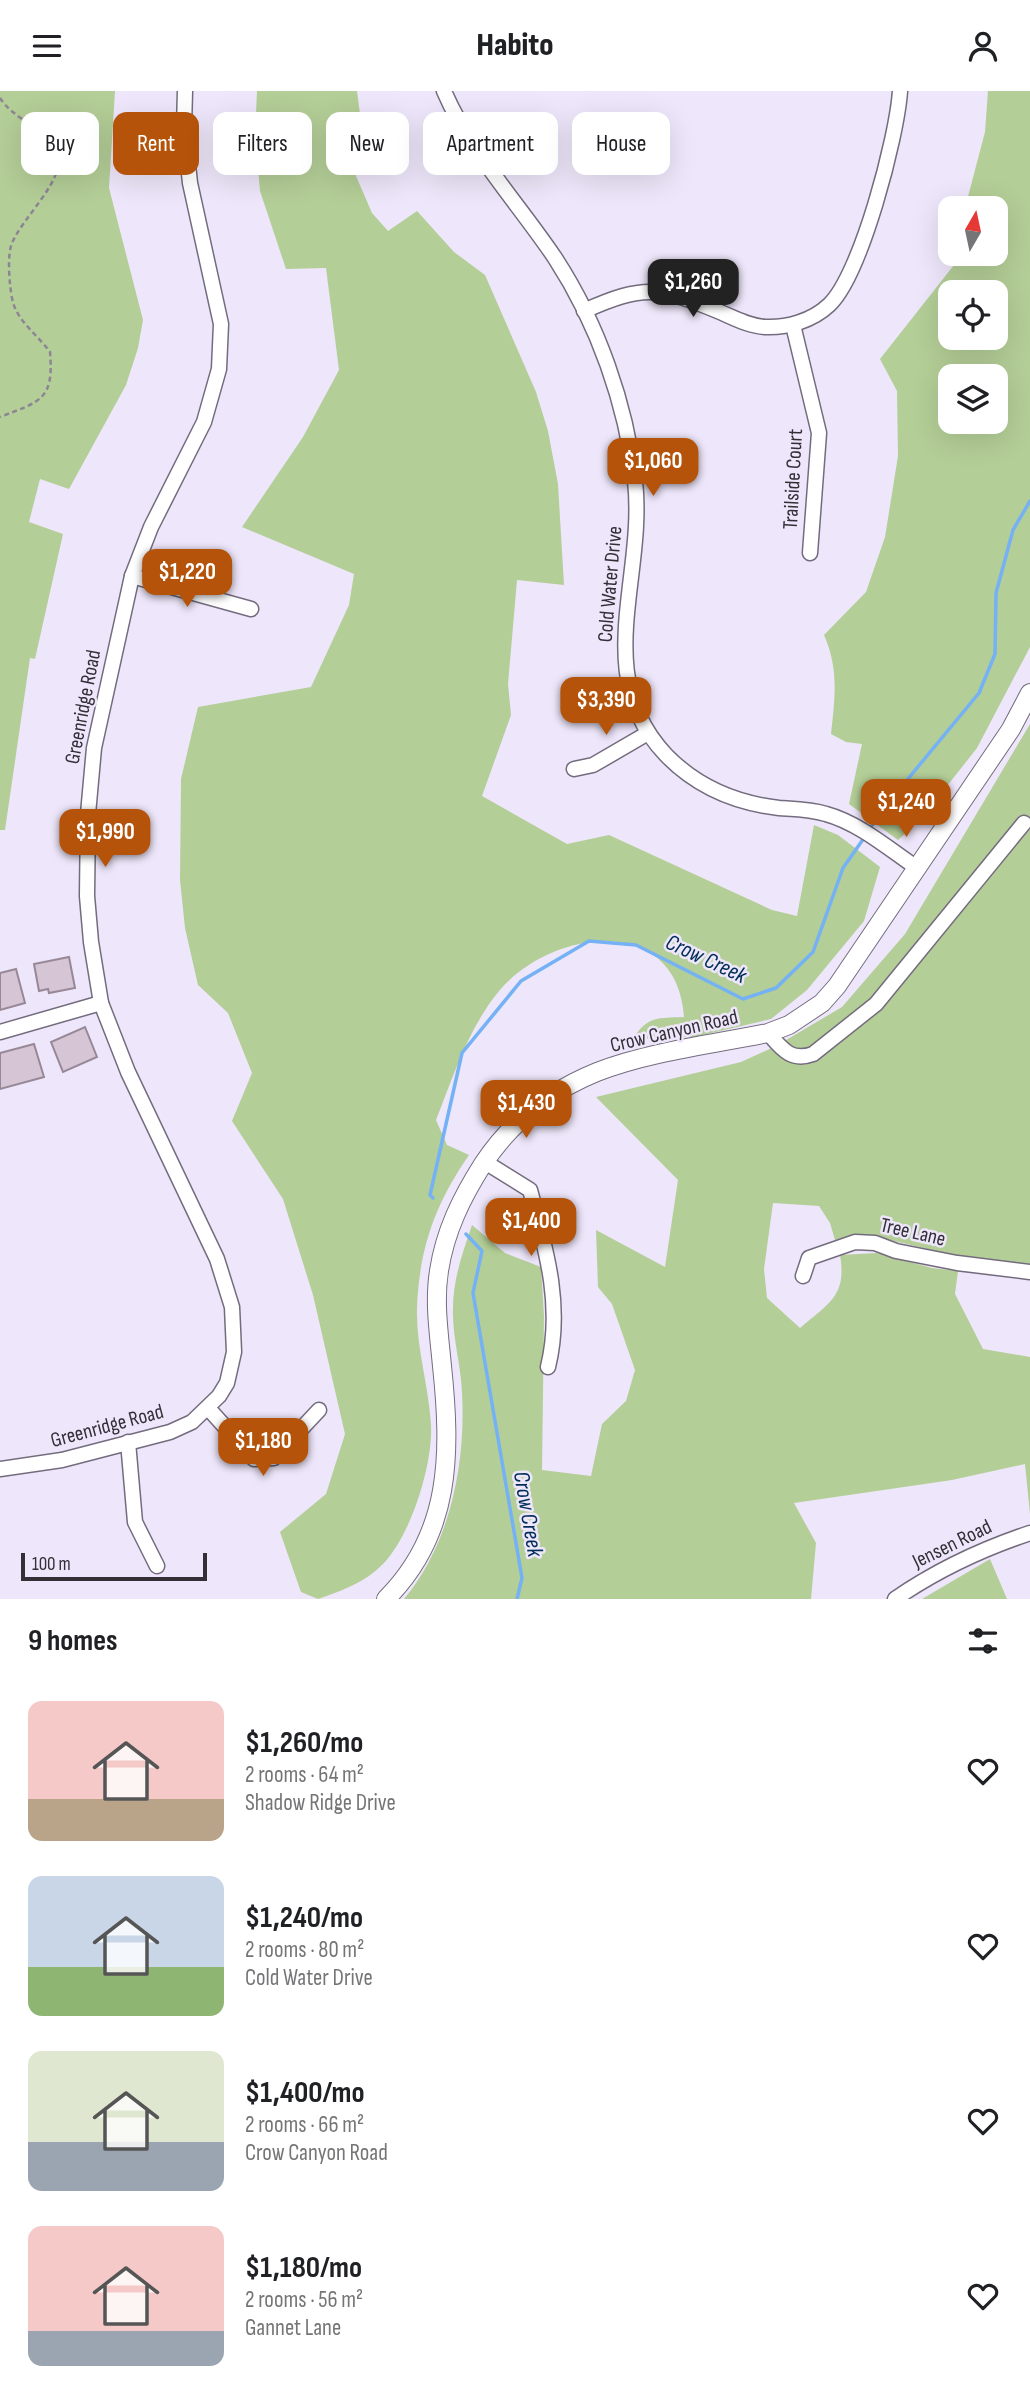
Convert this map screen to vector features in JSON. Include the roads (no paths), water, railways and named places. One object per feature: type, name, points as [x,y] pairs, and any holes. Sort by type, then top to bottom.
[{"type":"main road","name":"Crow Canyon Road","points":[[386,1599],[408,1571],[426,1538],[444,1490],[448,1464],[446,1404],[437,1309],[439,1272],[449,1229],[468,1187],[485,1162],[510,1128],[540,1102],[597,1072],[768,1033],[789,1025],[822,1003],[837,986],[1011,729],[1030,693]]},
{"type":"street","name":"Greenridge Road","points":[[0,1469],[15,1469],[170,1432],[192,1422],[208,1408],[227,1383],[232,1368],[235,1341],[232,1307],[217,1259],[128,1072],[101,1003],[90,930],[88,814],[94,748],[132,576],[150,527],[204,422],[219,369],[221,324],[190,183],[184,127],[185,91]]},
{"type":"street","name":"Cold Water Drive","points":[[444,91],[468,137],[554,257],[584,310],[622,407],[635,482],[635,562],[624,650],[625,675],[648,733],[681,769],[714,791],[745,802],[827,814],[859,829],[917,867]]},
{"type":"street","points":[[584,310],[625,294],[650,290],[674,292],[745,322],[764,327],[793,325],[827,307],[849,278],[889,161],[900,91]]},
{"type":"street","name":"Trailside Court","points":[[793,325],[819,433],[810,553]]},
{"type":"street","points":[[132,576],[251,610]]},
{"type":"street","points":[[574,769],[593,765],[648,733]]},
{"type":"street","points":[[768,1033],[790,1055],[802,1058],[813,1054],[876,1004],[1024,823]]},
{"type":"street","points":[[0,1032],[101,1003]]},
{"type":"street","points":[[485,1162],[530,1190],[551,1265],[556,1336],[548,1367]]},
{"type":"street","name":"Tree Lane","points":[[803,1276],[809,1258],[855,1242],[875,1243],[896,1251],[957,1263],[1030,1272]]},
{"type":"street","points":[[208,1408],[254,1459],[264,1461],[274,1458],[319,1410]]},
{"type":"street","points":[[128,1442],[135,1523],[158,1566]]},
{"type":"street","name":"Greenridge Road","points":[[0,1478],[15,1469]]},
{"type":"street","name":"Jensen Road","points":[[895,1599],[929,1576],[995,1545],[1030,1533]]},
{"type":"waterway","name":"Crow Creek","points":[[868,831],[979,693],[995,654],[996,593],[1013,530],[1030,501]]},
{"type":"waterway","name":"Crow Creek","points":[[433,1198],[430,1195],[462,1053],[521,981],[589,941],[636,945],[743,999],[776,988],[813,952],[843,868],[864,838]]},
{"type":"waterway","name":"Crow Creek","points":[[466,1234],[482,1251],[473,1293],[522,1578],[517,1599]]}]
